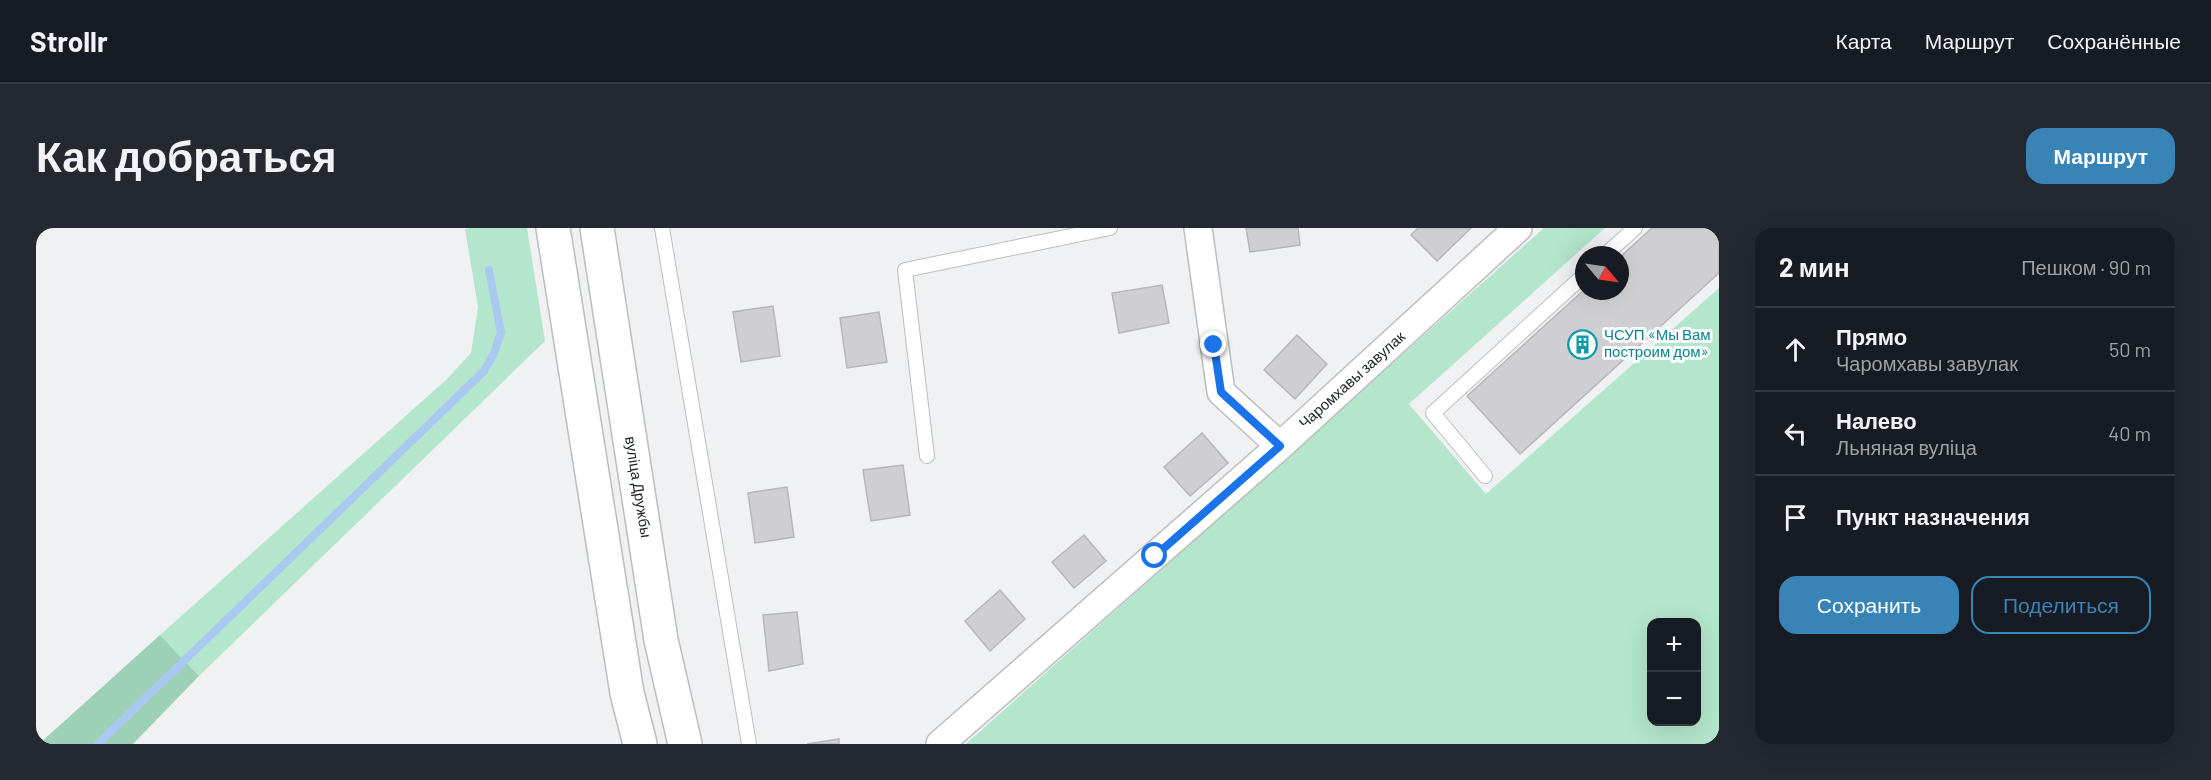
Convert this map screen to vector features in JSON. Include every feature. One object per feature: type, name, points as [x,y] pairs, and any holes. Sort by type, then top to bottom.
[{"type":"main road","points":[[553,228],[627,693],[640,744]]},
{"type":"main road","name":"вуліца Дружбы","points":[[597,228],[661,640],[685,744]]},
{"type":"street","points":[[1198,228],[1221,392],[1280,446]]},
{"type":"street","name":"Чаромхавы завулак","points":[[940,744],[1280,446],[1518,228]]},
{"type":"lane","points":[[662,228],[749,744]]},
{"type":"lane","points":[[927,456],[905,270],[1110,228]]},
{"type":"lane","points":[[1615,246],[1635,228]]},
{"type":"lane","points":[[1485,476],[1433,413],[1575,282]]},
{"type":"green space","points":[[527,228],[545,341],[199,676],[160,635],[446,380],[471,353],[478,307],[465,229]]},
{"type":"green space","points":[[1544,228],[1605,228],[1585,246],[1575,246],[1575,255],[1409,404],[1486,494],[1719,288],[1719,737],[1714,744],[966,744]]},
{"type":"green space","points":[[160,635],[199,676],[133,744],[39,744]]},
{"type":"building","points":[[1246,228],[1298,228],[1300,245],[1250,252]]},
{"type":"building","points":[[1418,228],[1471,228],[1437,261],[1411,235]]},
{"type":"building","name":"ЧСУП «Мы Вам построим дом»","points":[[1652,228],[1719,228],[1719,273],[1520,454],[1467,396],[1575,298],[1575,300],[1629,300],[1629,249]]},
{"type":"building","points":[[1162,285],[1169,323],[1119,333],[1112,293]]},
{"type":"building","points":[[773,306],[780,356],[741,362],[733,312]]},
{"type":"building","points":[[879,312],[887,362],[847,368],[840,318]]},
{"type":"building","points":[[1297,335],[1327,364],[1295,399],[1264,370]]},
{"type":"building","points":[[1202,433],[1228,463],[1190,496],[1164,467]]},
{"type":"building","points":[[903,465],[910,515],[871,521],[863,470]]},
{"type":"building","points":[[787,487],[794,537],[755,543],[748,493]]},
{"type":"building","points":[[1084,535],[1106,561],[1074,588],[1052,562]]},
{"type":"building","points":[[1000,590],[1025,619],[990,651],[965,621]]},
{"type":"building","points":[[797,612],[803,664],[769,671],[763,615]]},
{"type":"building","points":[[839,739],[839,744],[807,744]]},
{"type":"waterway","points":[[98,744],[484,371],[501,333],[489,270]]},
{"type":"place","name":"ЧСУП «Мы Вам построим дом»","points":[[1583,344]]},
{"type":"route","points":[[1155,556],[1280,446],[1221,392],[1214,345]]}]
